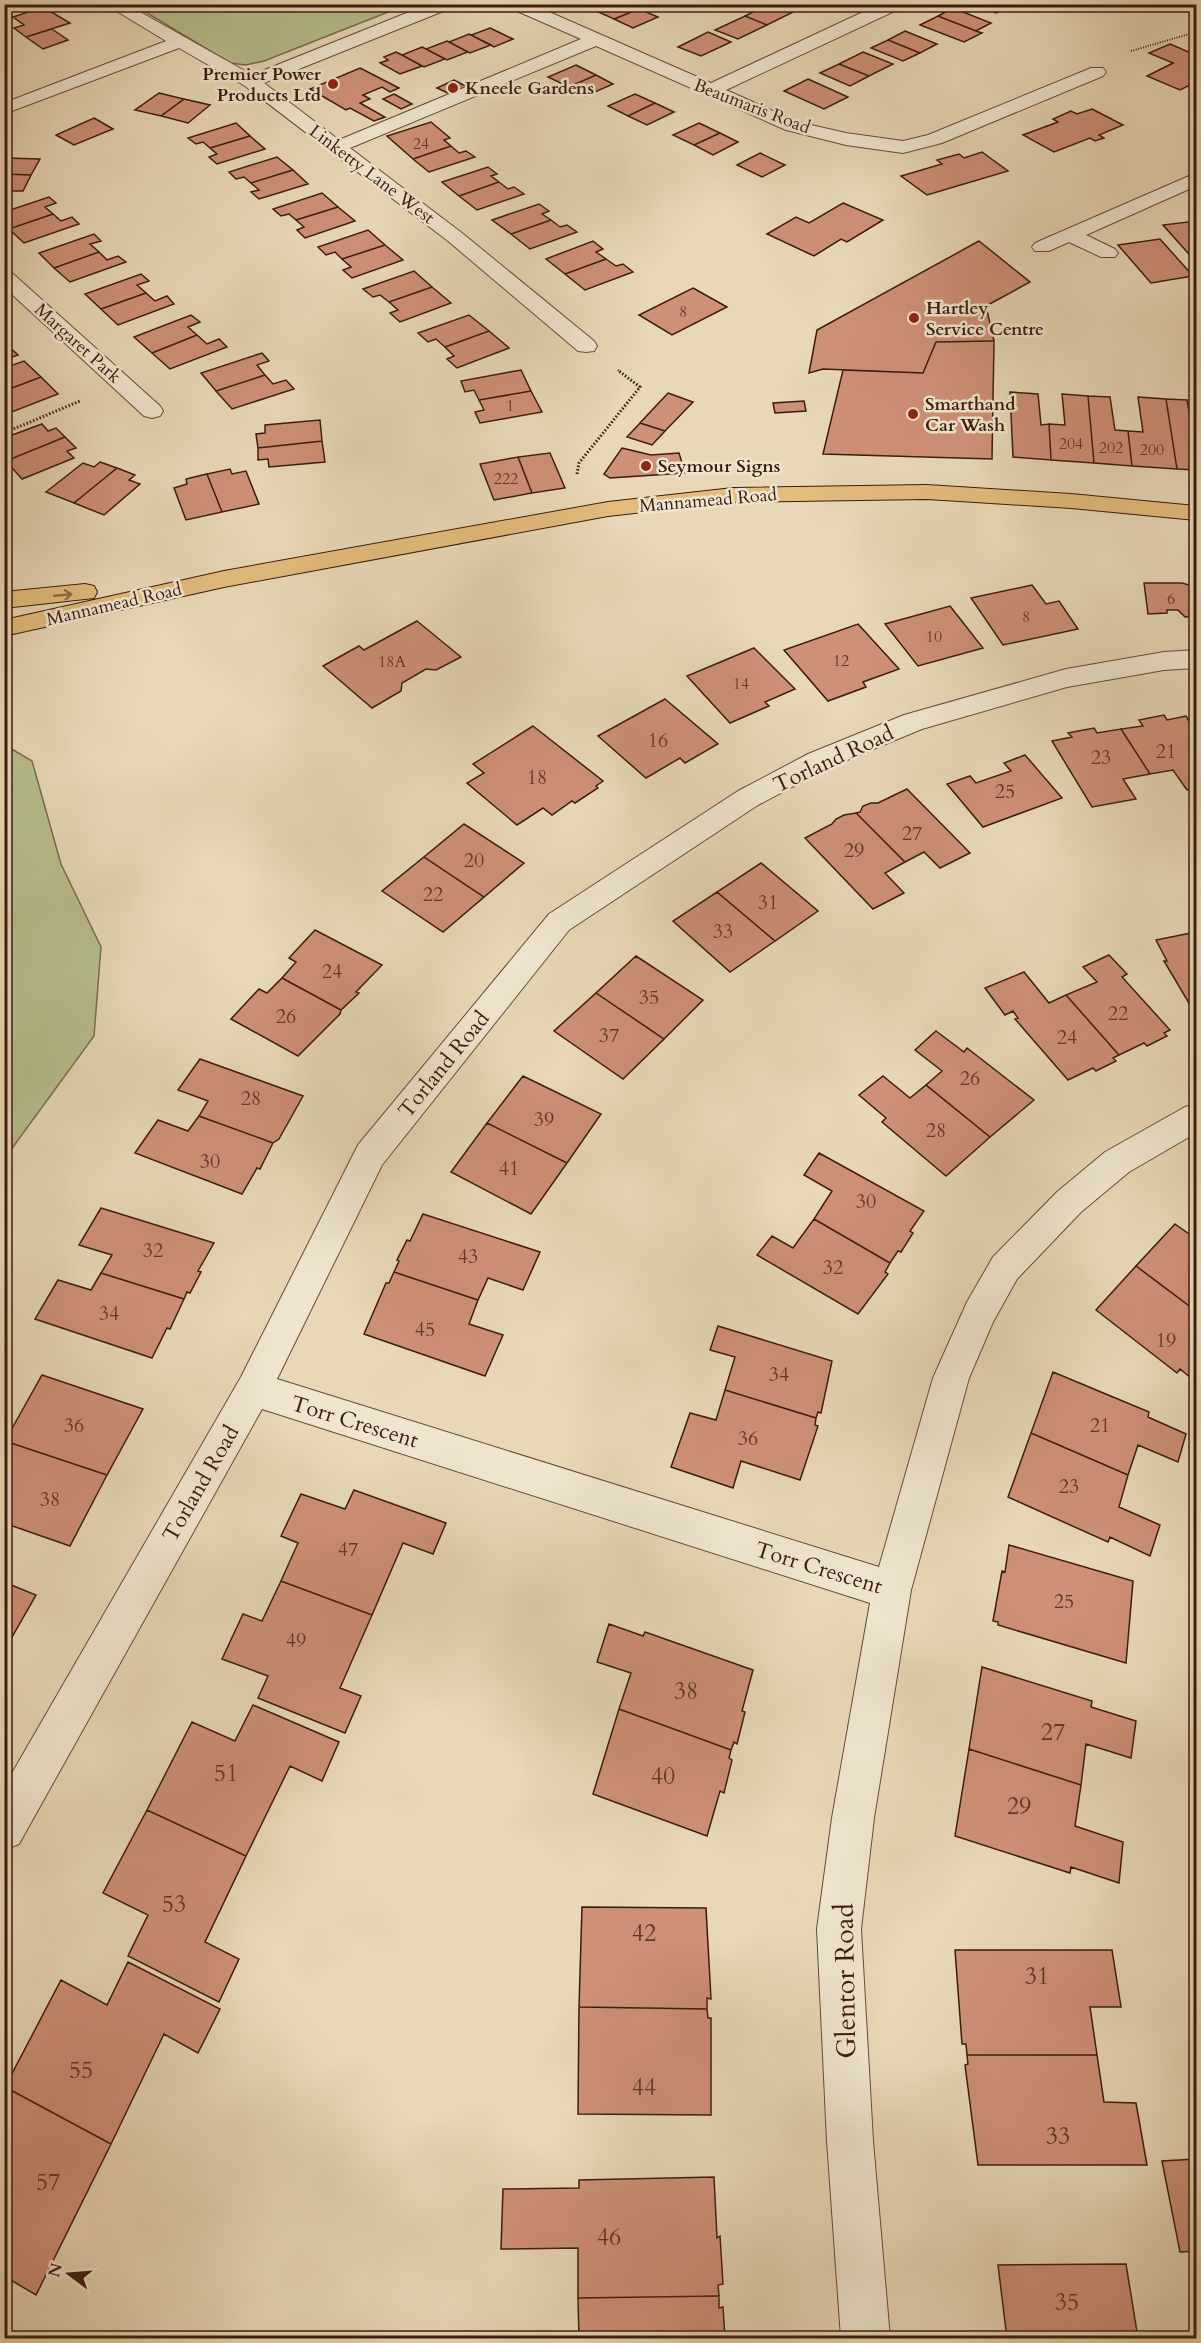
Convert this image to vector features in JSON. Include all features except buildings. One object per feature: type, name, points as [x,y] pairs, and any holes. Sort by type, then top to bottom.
[{"type":"main road","name":"Mannamead Road","points":[[4,628],[224,579],[572,515],[734,495],[927,492],[1071,501],[1197,513]]},
{"type":"main road","name":"Mannamead Road","points":[[4,600],[224,579]]},
{"type":"street","name":"Linketty Lane West","points":[[113,4],[251,82],[455,237],[586,346]]},
{"type":"street","points":[[251,82],[445,4]]},
{"type":"street","name":"Beaumaris Road","points":[[516,4],[792,126],[846,139],[903,147],[935,139],[1097,72]]},
{"type":"street","points":[[709,91],[895,4]]},
{"type":"street","points":[[337,147],[594,40]]},
{"type":"street","points":[[4,109],[180,42]]},
{"type":"street","points":[[1042,247],[1197,179]]},
{"type":"street","points":[[1070,234],[1108,253]]},
{"type":"street","name":"Margaret Park","points":[[4,276],[152,411]]},
{"type":"street","name":"Torland Road","points":[[4,1828],[254,1389],[369,1155],[559,922],[748,798],[818,761],[902,726],[1066,678],[1197,659]]},
{"type":"street","name":"Torr Crescent","points":[[254,1389],[892,1590],[951,1378],[979,1312],[1005,1268],[1069,1202],[1117,1162],[1197,1117]]},
{"type":"street","name":"Glentor Road","points":[[865,2338],[850,2141],[839,1929],[854,1818],[892,1590]]},
{"type":"path","points":[[1097,72],[1090,64],[1197,32]]},
{"type":"path","points":[[572,515],[579,463],[640,387],[586,346]]},
{"type":"path","points":[[4,433],[122,383]]},
{"type":"green space","points":[[138,4],[406,5],[264,61],[246,65],[230,63],[137,7]]},
{"type":"green space","points":[[5,745],[32,761],[61,864],[101,947],[94,1036],[5,1158]]},
{"type":"place","name":"Premier Power Products Ltd","points":[[333,84]]},
{"type":"place","name":"Kneele Gardens","points":[[453,88]]},
{"type":"place","name":"Hartley Service Centre","points":[[914,318]]},
{"type":"place","name":"Smarthand Car Wash","points":[[913,414]]},
{"type":"place","name":"Seymour Signs","points":[[646,466]]}]
